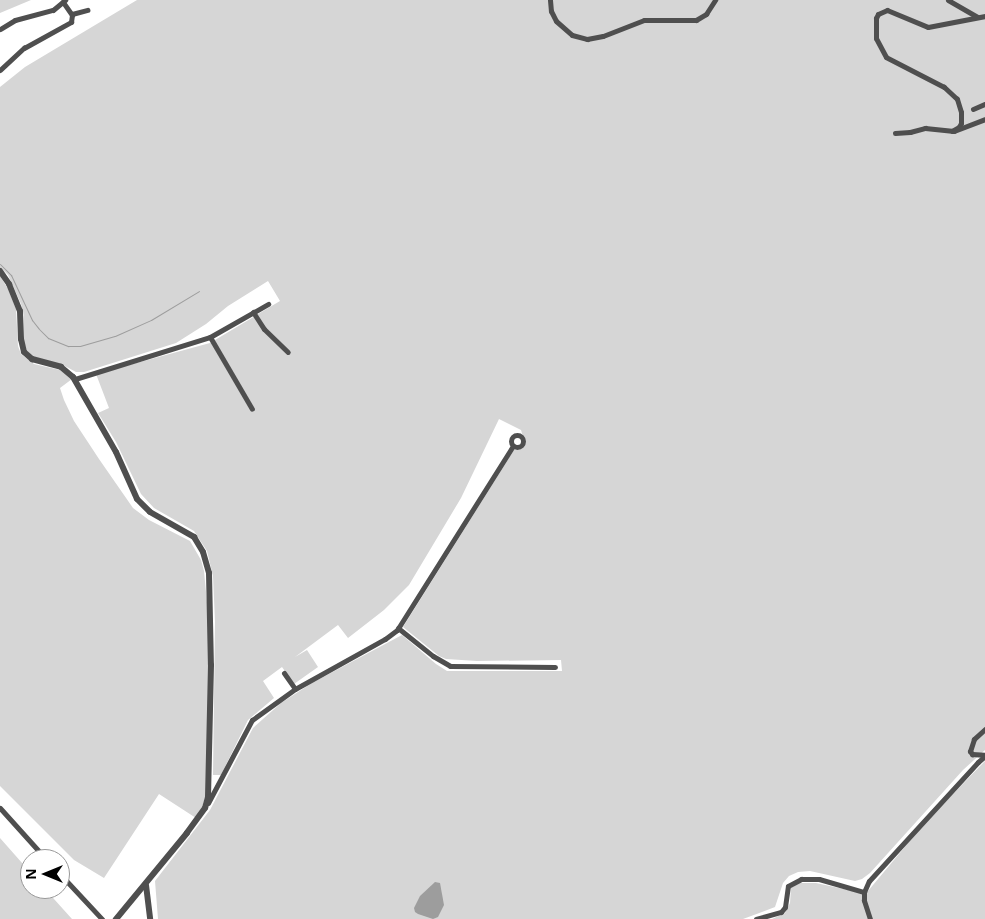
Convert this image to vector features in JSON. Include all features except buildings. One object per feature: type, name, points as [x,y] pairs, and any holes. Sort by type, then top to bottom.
[{"type":"street","points":[[550,0],[551,11],[556,21],[572,35],[587,39],[603,36],[644,20],[696,20],[706,14],[715,0]]},
{"type":"street","points":[[948,0],[977,17]]},
{"type":"street","points":[[0,28],[15,20],[53,10],[64,1],[72,14],[71,22],[24,48],[0,70]]},
{"type":"street","points":[[72,14],[87,10]]},
{"type":"street","points":[[952,131],[961,123],[961,112],[957,99],[944,87],[886,57],[877,43],[875,22],[878,14],[887,10],[928,27],[985,16]]},
{"type":"street","points":[[973,109],[985,104]]},
{"type":"street","points":[[895,134],[926,128],[952,131],[985,119]]},
{"type":"street","points":[[0,271],[9,284],[20,311],[21,339],[24,352],[36,361],[61,367],[75,379],[116,452],[142,506],[194,537],[206,559],[210,583],[211,665],[210,783],[205,808]]},
{"type":"street","points":[[75,379],[210,337],[268,304]]},
{"type":"street","points":[[253,312],[264,329],[288,352]]},
{"type":"street","points":[[210,337],[252,409]]},
{"type":"street","points":[[116,919],[146,885],[205,808],[252,720],[295,689],[385,639],[398,628],[513,446]]},
{"type":"street","points":[[398,628],[433,656],[450,666],[555,667]]},
{"type":"street","points":[[284,673],[295,689]]},
{"type":"street","points":[[985,729],[974,739],[970,751],[972,754],[985,755]]},
{"type":"street","points":[[870,919],[864,900],[864,892],[882,865],[985,755]]},
{"type":"street","points":[[0,808],[37,849]]},
{"type":"street","points":[[756,919],[780,912],[785,907],[788,886],[801,879],[819,879],[864,892]]},
{"type":"street","points":[[70,885],[102,919]]},
{"type":"street","points":[[146,885],[150,919]]},
{"type":"shaded area","points":[[0,0],[31,0],[0,13]]},
{"type":"shaded area","points":[[137,0],[985,0],[985,750],[963,770],[870,873],[862,879],[855,881],[810,871],[798,872],[789,876],[783,883],[775,907],[743,919],[158,919],[155,881],[210,810],[253,728],[281,703],[312,683],[402,635],[447,671],[562,671],[561,660],[477,661],[446,659],[439,656],[403,627],[514,450],[521,449],[525,443],[521,430],[499,419],[461,498],[409,585],[384,610],[348,638],[338,625],[295,657],[307,650],[318,667],[294,684],[282,667],[263,681],[274,698],[248,720],[221,775],[213,775],[215,622],[213,576],[207,551],[194,531],[154,508],[141,494],[116,442],[98,413],[109,408],[96,374],[210,343],[280,301],[268,281],[228,306],[206,324],[176,343],[84,372],[76,372],[63,365],[31,356],[27,351],[23,339],[24,315],[21,304],[8,275],[0,267],[0,87],[25,67]]},
{"type":"shaded area","points":[[0,276],[8,289],[16,309],[18,346],[21,354],[34,364],[60,370],[72,379],[60,388],[64,400],[74,421],[133,508],[149,520],[190,541],[201,560],[204,571],[208,613],[208,786],[202,808],[196,818],[159,794],[104,878],[74,860],[70,856],[70,849],[63,849],[0,786]]},
{"type":"shaded area","points":[[985,761],[985,919],[772,919],[785,913],[790,903],[791,888],[799,883],[816,883],[862,893],[868,891],[924,824]]},
{"type":"shaded area","points":[[0,838],[20,861],[20,899],[54,899],[72,919],[0,919]]},
{"type":"shaded area","points":[[435,882],[440,883],[444,905],[438,917],[433,919],[418,914],[414,908],[420,896]]},
{"type":"waterway","points":[[0,264],[11,275],[32,320],[39,329],[48,338],[68,346],[80,346],[115,336],[151,320],[199,291]]}]
